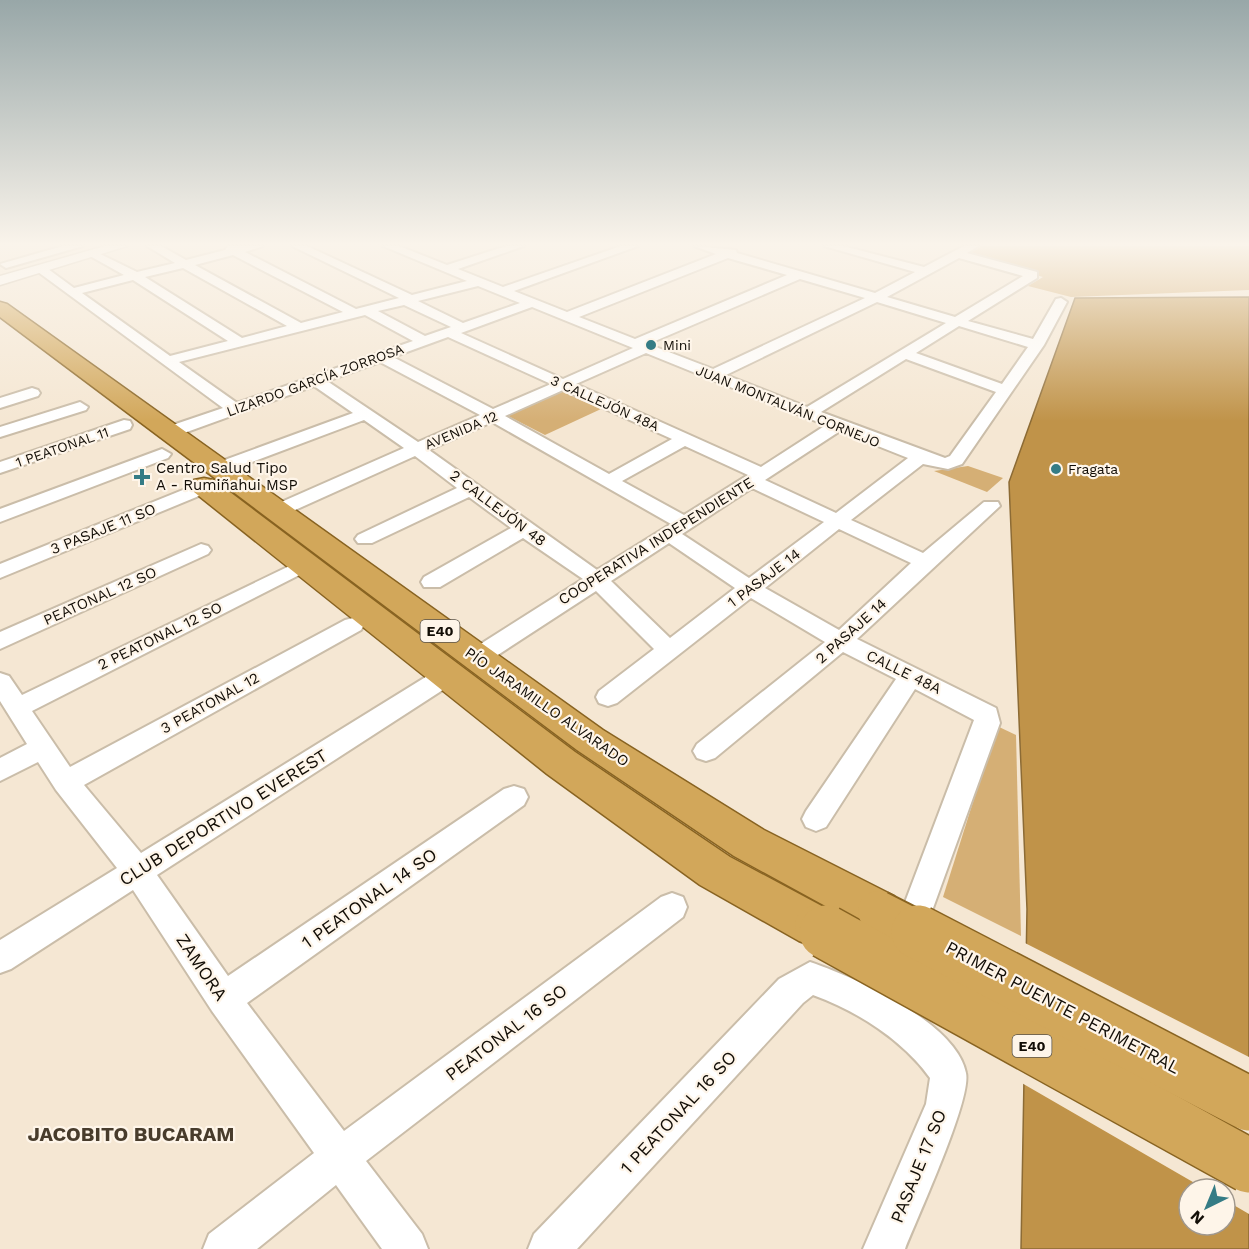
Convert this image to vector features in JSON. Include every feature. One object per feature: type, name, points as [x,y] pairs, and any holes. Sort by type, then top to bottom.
[{"type":"highway","name":"PÍO JARAMILLO ALVARADO","points":[[0,308],[211,478],[304,565],[561,763],[715,871],[1249,1166]]},
{"type":"highway","name":"PÍO JARAMILLO ALVARADO","points":[[0,331],[124,425],[165,443]]},
{"type":"highway","name":"PÍO JARAMILLO ALVARADO","points":[[211,478],[277,511],[590,740],[750,843],[878,911]]},
{"type":"highway","name":"PRIMER PUENTE PERIMETRAL","points":[[878,911],[1249,1104]]},
{"type":"street","points":[[88,304],[235,409]]},
{"type":"street","points":[[180,304],[239,342]]},
{"type":"street","points":[[257,304],[298,327]]},
{"type":"street","points":[[344,304],[424,341]]},
{"type":"street","points":[[167,361],[388,304]]},
{"type":"street","name":"3 CALLEJÓN 48A","points":[[416,304],[455,330],[565,385],[685,439],[838,521],[925,562]]},
{"type":"street","name":"LIZARDO GARCÍA ZORROSA","points":[[0,516],[165,443],[235,409],[527,304]]},
{"type":"street","name":"JUAN MONTALVÁN CORNEJO","points":[[534,304],[936,463],[948,464],[956,460],[1004,390]]},
{"type":"street","points":[[566,317],[598,304]]},
{"type":"street","name":"AVENIDA 12","points":[[277,511],[565,385],[640,346],[733,304]]},
{"type":"street","points":[[712,375],[863,304]]},
{"type":"street","points":[[898,304],[1037,345]]},
{"type":"street","points":[[808,413],[988,304]]},
{"type":"street","points":[[906,354],[1004,390],[1037,345],[1060,304]]},
{"type":"street","name":"CALLE 48A","points":[[380,356],[494,416],[607,482],[677,529],[750,588],[842,641],[987,715],[987,723],[880,1011]]},
{"type":"street","name":"2 CALLEJÓN 48","points":[[316,380],[472,488],[524,529],[596,579],[669,650]]},
{"type":"street","points":[[0,403],[32,393]]},
{"type":"street","points":[[0,432],[80,407]]},
{"type":"street","name":"3 PASAJE 11 SO","points":[[0,572],[211,478],[365,414]]},
{"type":"street","name":"1 PEATONAL 11","points":[[0,468],[124,425]]},
{"type":"street","name":"COOPERATIVA INDEPENDIENTE","points":[[476,658],[838,425]]},
{"type":"street","points":[[607,482],[685,439]]},
{"type":"street","name":"1 PASAJE 14","points":[[608,697],[920,458]]},
{"type":"street","points":[[365,539],[472,488]]},
{"type":"street","name":"2 PASAJE 14","points":[[706,751],[842,641],[925,562],[991,506]]},
{"type":"street","points":[[432,582],[524,529]]},
{"type":"street","name":"PEATONAL 12 SO","points":[[0,641],[201,550]]},
{"type":"street","name":"2 PEATONAL 12 SO","points":[[8,695],[304,565]]},
{"type":"street","name":"3 PEATONAL 12","points":[[66,782],[353,625]]},
{"type":"street","points":[[816,819],[910,675]]},
{"type":"street","name":"CLUB DEPORTIVO EVEREST","points":[[0,958],[446,676]]},
{"type":"street","name":"ZAMORA","points":[[8,695],[66,782],[137,871],[224,999],[407,1249]]},
{"type":"street","points":[[0,770],[44,747]]},
{"type":"street","name":"1 PEATONAL 14 SO","points":[[224,999],[514,797]]},
{"type":"street","name":"PEATONAL 16 SO","points":[[224,1249],[341,1156],[672,907]]},
{"type":"street","name":"PASAJE 17 SO","points":[[810,978],[838,987],[880,1011],[924,1043],[949,1074],[944,1105],[884,1249]]},
{"type":"street","name":"1 PEATONAL 16 SO","points":[[549,1249],[791,991],[810,978]]},
{"type":"shaded area","points":[[1073,304],[1249,304],[1249,1249],[1021,1249],[1027,909],[1009,482]]},
{"type":"shaded area","points":[[561,391],[601,409],[545,435],[506,415]]},
{"type":"shaded area","points":[[968,466],[1003,478],[987,492],[934,471]]},
{"type":"shaded area","points":[[997,726],[1016,735],[1021,936],[943,897]]},
{"type":"pier","points":[[1023,942],[1249,1057],[1249,1214],[1237,1207],[1237,1177],[1184,1177],[1020,1082]]},
{"type":"place","name":"Mini","points":[[651,345]]},
{"type":"place","name":"Fragata","points":[[1056,469]]},
{"type":"place","name":"Centro Salud Tipo A - Rumiñahui MSP","points":[[142,477]]},
{"type":"district","name":"JACOBITO BUCARAM","points":[[131,1134]]}]
